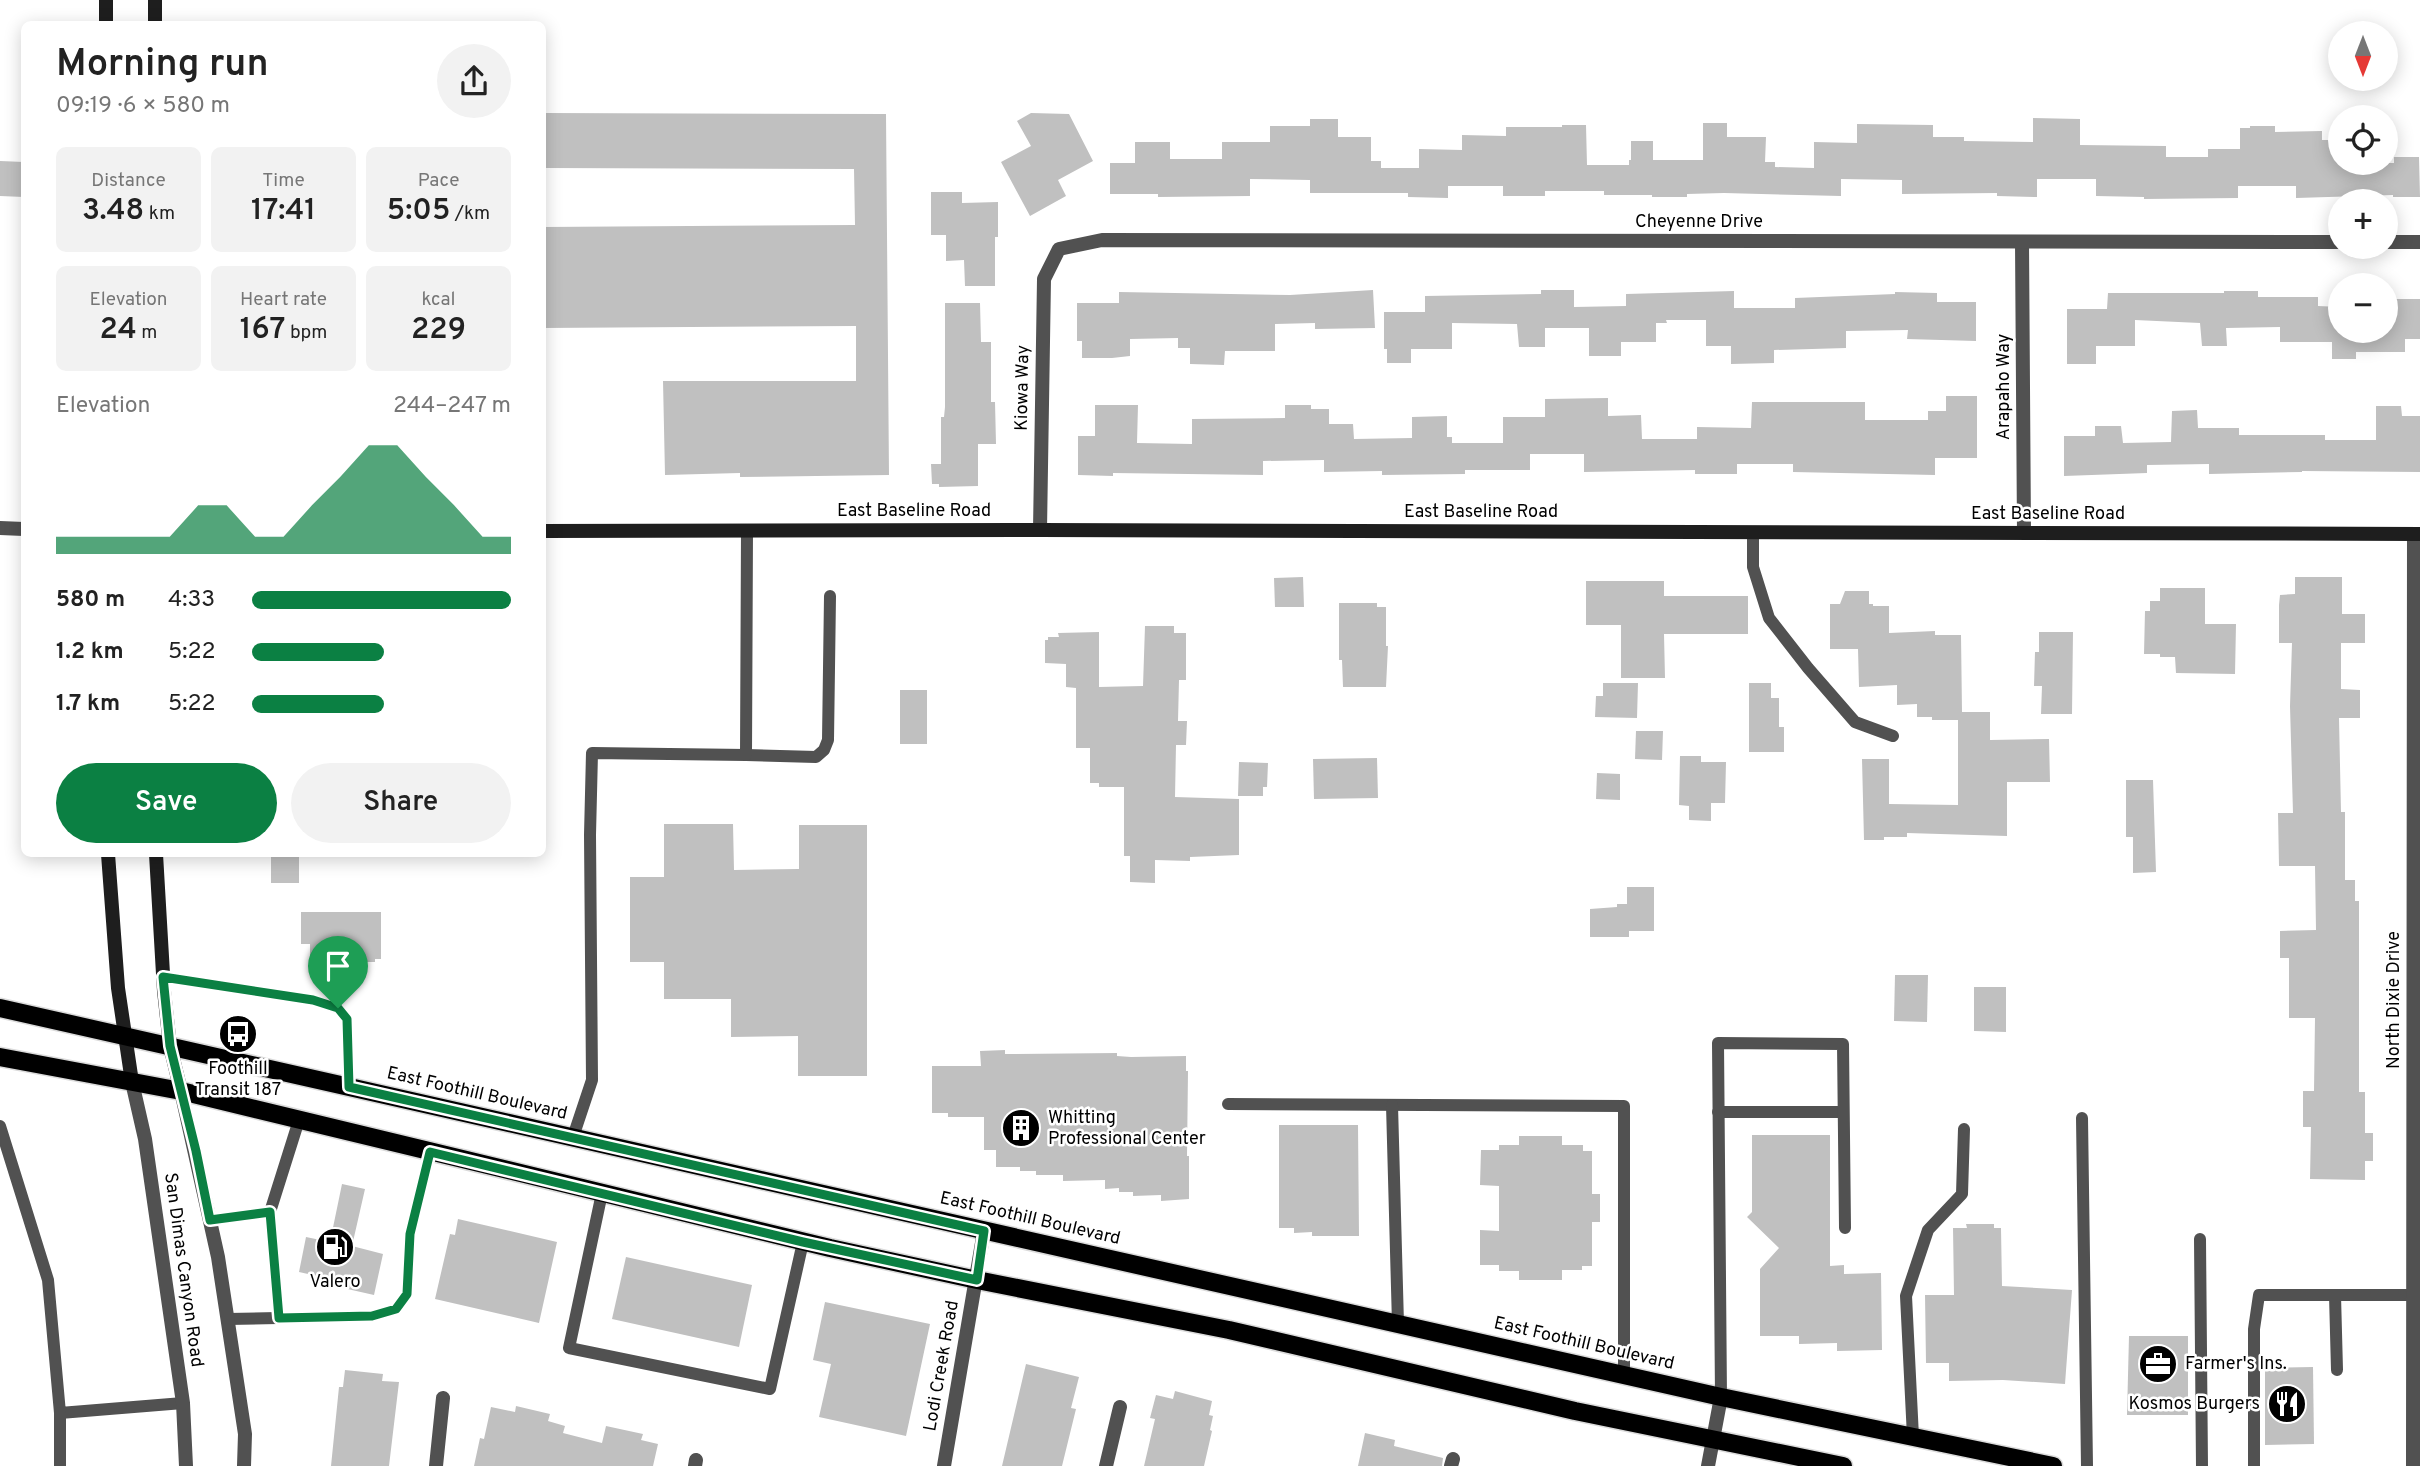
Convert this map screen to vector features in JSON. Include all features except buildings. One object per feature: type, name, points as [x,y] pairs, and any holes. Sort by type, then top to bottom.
[{"type":"main road","points":[[106,0],[106,21]]},
{"type":"main road","points":[[155,0],[155,21]]},
{"type":"main road","name":"East Baseline Road","points":[[546,531],[2417,534]]},
{"type":"main road","points":[[108,857],[118,988],[132,1082]]},
{"type":"main road","points":[[156,857],[170,1046],[181,1091]]},
{"type":"main road","name":"East Foothill Boulevard","points":[[0,1009],[1721,1397],[2053,1466]]},
{"type":"main road","points":[[0,1056],[181,1091],[803,1242],[1229,1331],[1576,1411],[1843,1466]]},
{"type":"street","name":"Cheyenne Drive","points":[[1059,249],[1102,240],[2328,242]]},
{"type":"street","name":"Arapaho Way","points":[[2022,242],[2024,533]]},
{"type":"street","points":[[2398,242],[2420,242]]},
{"type":"street","name":"Kiowa Way","points":[[1041,530],[1044,279],[1059,249]]},
{"type":"street","points":[[0,528],[21,529]]},
{"type":"street","name":"North Dixie Drive","points":[[2413,1466],[2417,1428],[2416,1313],[2413,1295],[2417,534]]},
{"type":"street","name":"San Dimas Canyon Road","points":[[132,1082],[145,1139],[183,1404],[186,1466]]},
{"type":"street","name":"San Dimas Canyon Road","points":[[181,1091],[210,1220],[228,1320],[245,1434],[244,1466]]},
{"type":"street","name":"Lodi Creek Road","points":[[944,1466],[984,1231]]},
{"type":"street","points":[[1708,1466],[1721,1397]]},
{"type":"street","points":[[436,1466],[443,1398]]},
{"type":"street","points":[[1106,1466],[1120,1407]]},
{"type":"lane","points":[[746,755],[747,531]]},
{"type":"lane","points":[[1754,533],[1753,567],[1769,618],[1855,722],[1893,736]]},
{"type":"lane","points":[[573,1137],[592,1080],[592,753],[816,757],[824,750],[828,740],[830,596]]},
{"type":"lane","points":[[163,977],[313,1000],[338,1008],[347,1019],[349,1087]]},
{"type":"lane","points":[[1721,1397],[1718,1043],[1843,1044],[1844,1228]]},
{"type":"lane","points":[[1228,1104],[1624,1106],[1624,1375]]},
{"type":"lane","points":[[1392,1105],[1398,1324]]},
{"type":"lane","points":[[1718,1112],[1843,1112]]},
{"type":"lane","points":[[2082,1118],[2087,1466]]},
{"type":"lane","points":[[279,1318],[270,1212],[299,1120]]},
{"type":"lane","points":[[0,1126],[48,1279],[60,1413],[60,1466]]},
{"type":"lane","points":[[1913,1437],[1906,1296],[1928,1230],[1962,1194],[1964,1129]]},
{"type":"lane","points":[[228,1320],[372,1316],[396,1309],[407,1294],[410,1234],[430,1152]]},
{"type":"lane","points":[[602,1193],[569,1348],[770,1390],[803,1242]]},
{"type":"lane","points":[[210,1220],[270,1212]]},
{"type":"lane","points":[[2200,1239],[2202,1466]]},
{"type":"lane","points":[[2255,1466],[2255,1329],[2259,1295],[2413,1295]]},
{"type":"lane","points":[[2335,1295],[2337,1370]]},
{"type":"lane","points":[[60,1413],[183,1404]]},
{"type":"place","name":"Foothill Transit 187","points":[[238,1034]]},
{"type":"place","name":"Whitting Professional Center","points":[[1021,1128]]},
{"type":"place","name":"Valero","points":[[335,1247]]},
{"type":"place","name":"Farmer's Ins.","points":[[2158,1364]]},
{"type":"place","name":"Kosmos Burgers","points":[[2287,1404]]},
{"type":"route","points":[[163,977],[313,1000],[338,1008],[347,1019],[349,1087],[984,1231],[977,1280],[803,1242],[430,1152],[410,1234],[407,1294],[396,1309],[372,1316],[279,1318],[270,1212],[210,1220],[170,1046],[163,977]]}]
